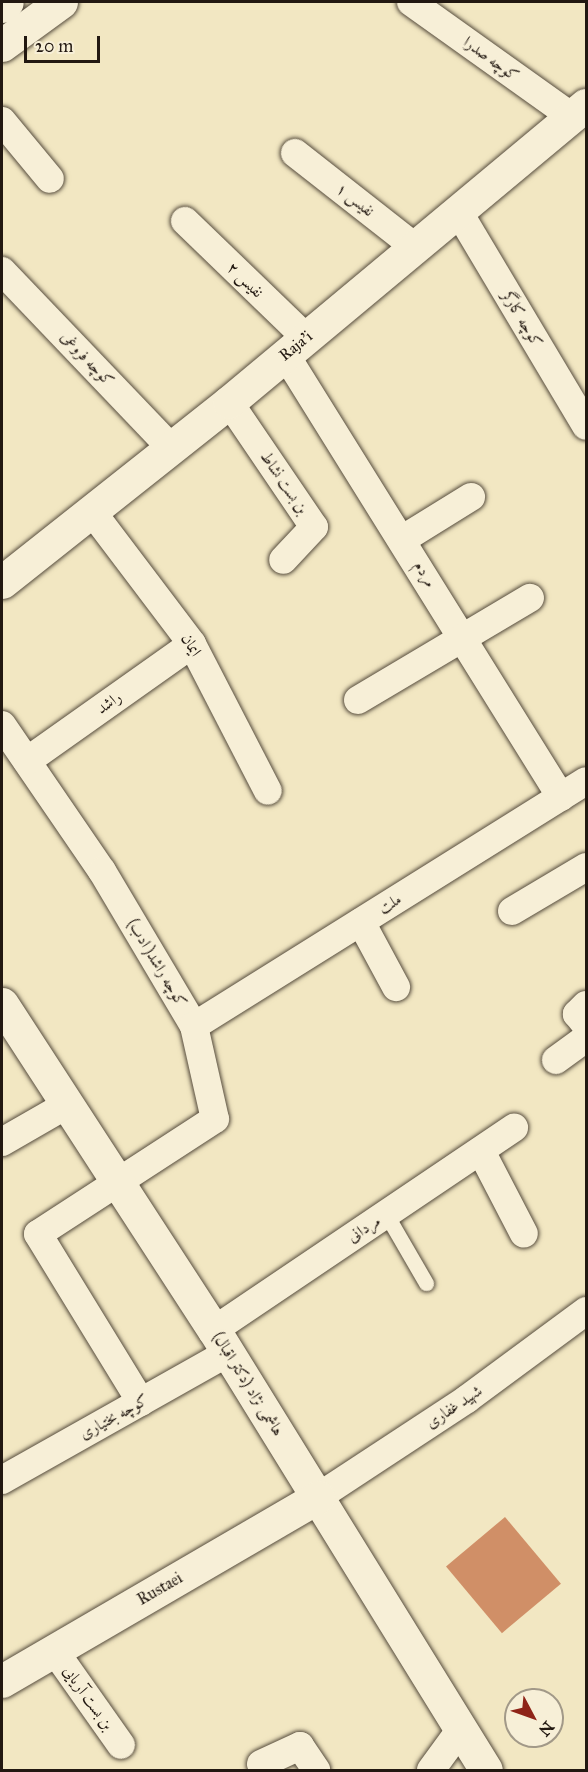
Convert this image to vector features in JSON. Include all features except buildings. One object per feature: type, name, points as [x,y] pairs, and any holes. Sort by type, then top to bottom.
[{"type":"main road","points":[[2,6],[7,2]]},
{"type":"main road","points":[[2,45],[61,2]]},
{"type":"main road","name":"Raja'i","points":[[3,577],[93,513],[579,111]]},
{"type":"main road","name":"هاشمی نژاد (دکتر اقبال)","points":[[2,1004],[221,1342],[486,1770]]},
{"type":"main road","name":"Rustaei","points":[[2,1681],[318,1497]]},
{"type":"street","name":"کوچه صدرا","points":[[411,2],[579,111]]},
{"type":"street","points":[[2,121],[50,179]]},
{"type":"street","name":"نفیس ‍۱","points":[[295,153],[415,247]]},
{"type":"street","name":"کوچه کارگر","points":[[458,211],[582,407]]},
{"type":"street","name":"نفیس ۲","points":[[184,221],[295,346]]},
{"type":"street","name":"کوچه فروغی","points":[[2,271],[171,448]]},
{"type":"street","name":"مردم","points":[[295,346],[404,538],[561,797]]},
{"type":"street","name":"بن بست نشاط","points":[[229,402],[314,527],[283,560]]},
{"type":"street","points":[[404,538],[471,497]]},
{"type":"street","name":"ایمان","points":[[93,513],[192,644],[268,791]]},
{"type":"street","points":[[358,699],[530,598]]},
{"type":"street","name":"راشد","points":[[27,761],[192,644]]},
{"type":"street","name":"کوچه راشد( ادب)","points":[[2,725],[102,871],[194,1026],[215,1119],[117,1182]]},
{"type":"street","name":"ملت","points":[[194,1026],[586,781]]},
{"type":"street","points":[[512,911],[586,867]]},
{"type":"street","points":[[361,922],[396,987]]},
{"type":"street","points":[[586,1005],[577,1014],[586,1025]]},
{"type":"street","points":[[556,1060],[586,1038]]},
{"type":"street","points":[[2,1142],[68,1104]]},
{"type":"street","name":"مردانی","points":[[221,1342],[386,1214],[514,1128]]},
{"type":"street","points":[[481,1151],[524,1234]]},
{"type":"street","points":[[117,1182],[38,1234],[141,1402]]},
{"type":"street","name":"شهید غفاری","points":[[318,1497],[467,1400],[586,1311]]},
{"type":"street","name":"کوچه بختیاری","points":[[2,1480],[141,1402],[221,1342]]},
{"type":"street","name":"بن بست آریایی","points":[[54,1650],[121,1745]]},
{"type":"street","points":[[431,1770],[461,1729]]},
{"type":"street","points":[[261,1764],[300,1746],[316,1770]]},
{"type":"lane","points":[[386,1214],[426,1283]]}]
